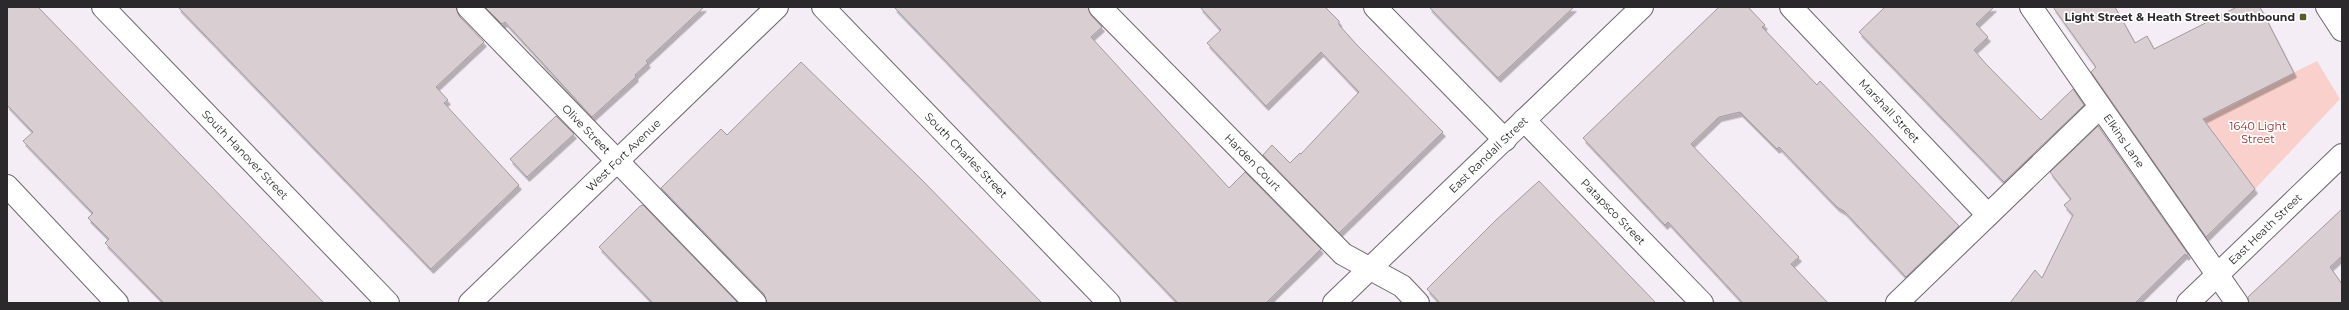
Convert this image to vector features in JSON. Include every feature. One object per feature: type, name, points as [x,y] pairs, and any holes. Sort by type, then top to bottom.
[{"type":"street","name":"South Hanover Street","points":[[103,7],[388,303]]},
{"type":"street","name":"Olive Street","points":[[468,7],[755,303]]},
{"type":"street","name":"West Fort Avenue","points":[[470,303],[777,7]]},
{"type":"street","name":"South Charles Street","points":[[823,7],[1109,303]]},
{"type":"street","name":"Harden Court","points":[[1100,7],[1343,254],[1402,286],[1418,303]]},
{"type":"street","points":[[1377,7],[1504,140]]},
{"type":"street","name":"East Randall Street","points":[[1334,303],[1642,7]]},
{"type":"street","name":"Marshall Street","points":[[1791,7],[1988,215]]},
{"type":"street","name":"Elkins Lane","points":[[2031,7],[2218,274]]},
{"type":"street","points":[[2327,7],[2342,30]]},
{"type":"street","points":[[1897,303],[2100,107]]},
{"type":"street","name":"Patapsco Street","points":[[1524,120],[1702,303]]},
{"type":"street","name":"East Heath Street","points":[[2188,303],[2342,155]]},
{"type":"street","points":[[7,186],[117,303]]},
{"type":"street","points":[[2218,274],[2237,303]]},
{"type":"green space","name":"1640 Light Street","points":[[2317,61],[2340,99],[2255,189],[2203,118]]},
{"type":"building","points":[[7,7],[38,7],[324,303],[164,303],[105,243],[109,239],[88,218],[93,213],[23,141],[33,132],[7,105]]},
{"type":"building","points":[[178,7],[456,7],[459,16],[484,42],[436,87],[448,100],[444,103],[519,185],[431,269]]},
{"type":"building","points":[[485,7],[704,7],[646,61],[648,63],[635,75],[636,77],[592,117],[505,22],[502,24]]},
{"type":"building","points":[[894,7],[1088,7],[1091,15],[1102,27],[1091,37],[1229,188],[1245,172],[1321,249],[1266,303],[1178,303]]},
{"type":"building","points":[[1200,7],[1325,7],[1339,21],[1339,25],[1357,45],[1443,132],[1339,233],[1263,155],[1272,145],[1290,163],[1300,153],[1301,154],[1359,92],[1321,52],[1266,106],[1207,43],[1221,30]]},
{"type":"building","points":[[1429,7],[1574,7],[1498,78]]},
{"type":"building","points":[[1719,7],[1748,7],[1765,25],[1762,27],[1817,85],[1820,81],[1959,226],[1906,277],[1844,211],[1837,207],[1779,147],[1777,149],[1740,112],[1719,117],[1691,144],[1799,257],[1791,264],[1828,303],[1743,303],[1668,222],[1665,225],[1583,138]]},
{"type":"building","points":[[1885,7],[1994,7],[1976,24],[1988,37],[1974,50],[1986,64],[2041,120],[2073,89],[2084,105],[2004,182],[1859,32]]},
{"type":"building","points":[[2053,7],[2115,7],[2135,43],[2147,36],[2154,49],[2237,7],[2260,7],[2294,73],[2203,119],[2255,189],[2206,237],[2091,72],[2096,67]]},
{"type":"building","points":[[801,62],[921,179],[1042,303],[767,303],[764,294],[661,188],[721,129],[727,135]]},
{"type":"building","points":[[556,116],[574,134],[527,177],[510,159]]},
{"type":"building","points":[[2098,126],[2188,254],[2186,256],[2185,254],[2135,303],[2010,303],[2035,270],[2042,278],[2073,215],[2064,205],[2071,199],[2050,172]]},
{"type":"building","points":[[1539,181],[1656,303],[1440,303],[1427,289],[1496,220]]},
{"type":"building","points":[[643,205],[738,303],[653,303],[599,247],[640,206]]},
{"type":"building","points":[[2342,209],[2342,256],[2330,267],[2342,284],[2342,303],[2249,303],[2248,297]]},
{"type":"place","name":"Light Street & Heath Street Southbound","points":[[2303,17]]}]
